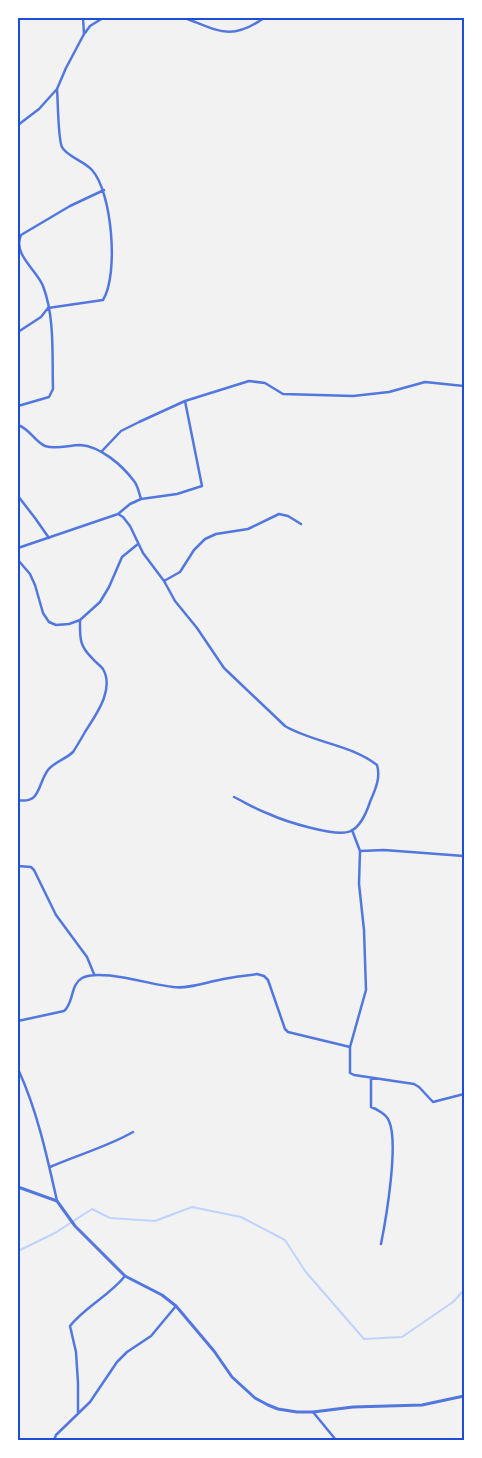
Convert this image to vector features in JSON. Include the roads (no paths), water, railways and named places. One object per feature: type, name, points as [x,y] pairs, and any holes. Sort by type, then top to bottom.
[{"type":"street","points":[[84,18],[84,34]]},
{"type":"street","points":[[18,125],[39,109],[57,90],[84,34],[90,26],[104,18]]},
{"type":"street","points":[[185,18],[219,31],[231,33],[254,25],[264,18]]},
{"type":"street","points":[[18,332],[41,317],[48,308],[103,300],[107,294],[112,246],[104,190],[92,170],[60,145],[57,90]]},
{"type":"street","points":[[18,406],[49,397],[53,389],[48,308],[42,285],[22,255],[19,240],[22,235],[70,206],[104,190]]},
{"type":"street","points":[[102,450],[121,431],[185,401],[249,382],[265,383],[283,394],[353,396],[389,392],[425,382],[464,386]]},
{"type":"street","points":[[18,548],[118,514],[130,504],[141,499],[178,494],[202,486],[185,401]]},
{"type":"street","points":[[18,425],[24,427],[44,445],[58,448],[80,446],[102,450],[135,482],[141,499]]},
{"type":"street","points":[[18,496],[49,538]]},
{"type":"street","points":[[118,514],[130,526],[138,544],[164,581],[175,602],[197,628],[224,668],[284,726],[295,732],[354,752],[377,765],[379,772],[378,781],[368,809],[361,821],[352,830],[341,833],[304,826],[268,814],[234,797]]},
{"type":"street","points":[[164,581],[183,570],[194,550],[205,539],[248,528],[279,514],[288,516],[300,524]]},
{"type":"street","points":[[18,560],[30,574],[43,613],[49,622],[56,625],[80,620],[100,602],[122,557],[138,544]]},
{"type":"street","points":[[18,800],[28,802],[35,797],[49,768],[72,752],[104,700],[106,679],[103,669],[85,651],[81,644],[80,620]]},
{"type":"street","points":[[352,830],[360,851],[358,884],[364,930],[366,990],[350,1047],[350,1073],[414,1084],[433,1102],[464,1094]]},
{"type":"street","points":[[360,851],[384,850],[464,856]]},
{"type":"street","points":[[18,866],[31,867],[34,870],[56,915],[87,957],[94,974]]},
{"type":"street","points":[[18,1021],[64,1011],[68,1008],[75,986],[79,980],[94,974],[174,987],[257,974],[264,976],[268,980],[285,1030],[350,1047]]},
{"type":"street","points":[[18,1069],[37,1122],[50,1167],[57,1201],[75,1226],[125,1276],[162,1295],[176,1306],[214,1350],[232,1377],[256,1398],[278,1409],[313,1412],[353,1407],[422,1405],[464,1396]]},
{"type":"street","points":[[371,1078],[371,1107],[388,1118],[392,1145],[388,1203],[381,1244]]},
{"type":"street","points":[[50,1167],[115,1142],[133,1132]]},
{"type":"street","points":[[18,1187],[57,1201]]},
{"type":"street","points":[[78,1415],[76,1352],[70,1326],[116,1287],[125,1276]]},
{"type":"street","points":[[54,1440],[56,1435],[90,1402],[117,1362],[127,1352],[151,1336],[176,1306]]},
{"type":"street","points":[[313,1412],[336,1440]]},
{"type":"waterway","points":[[18,1251],[55,1233],[92,1209],[110,1218],[155,1221],[192,1207],[241,1217],[285,1240],[305,1271],[364,1339],[402,1337],[453,1302],[464,1290]]}]
